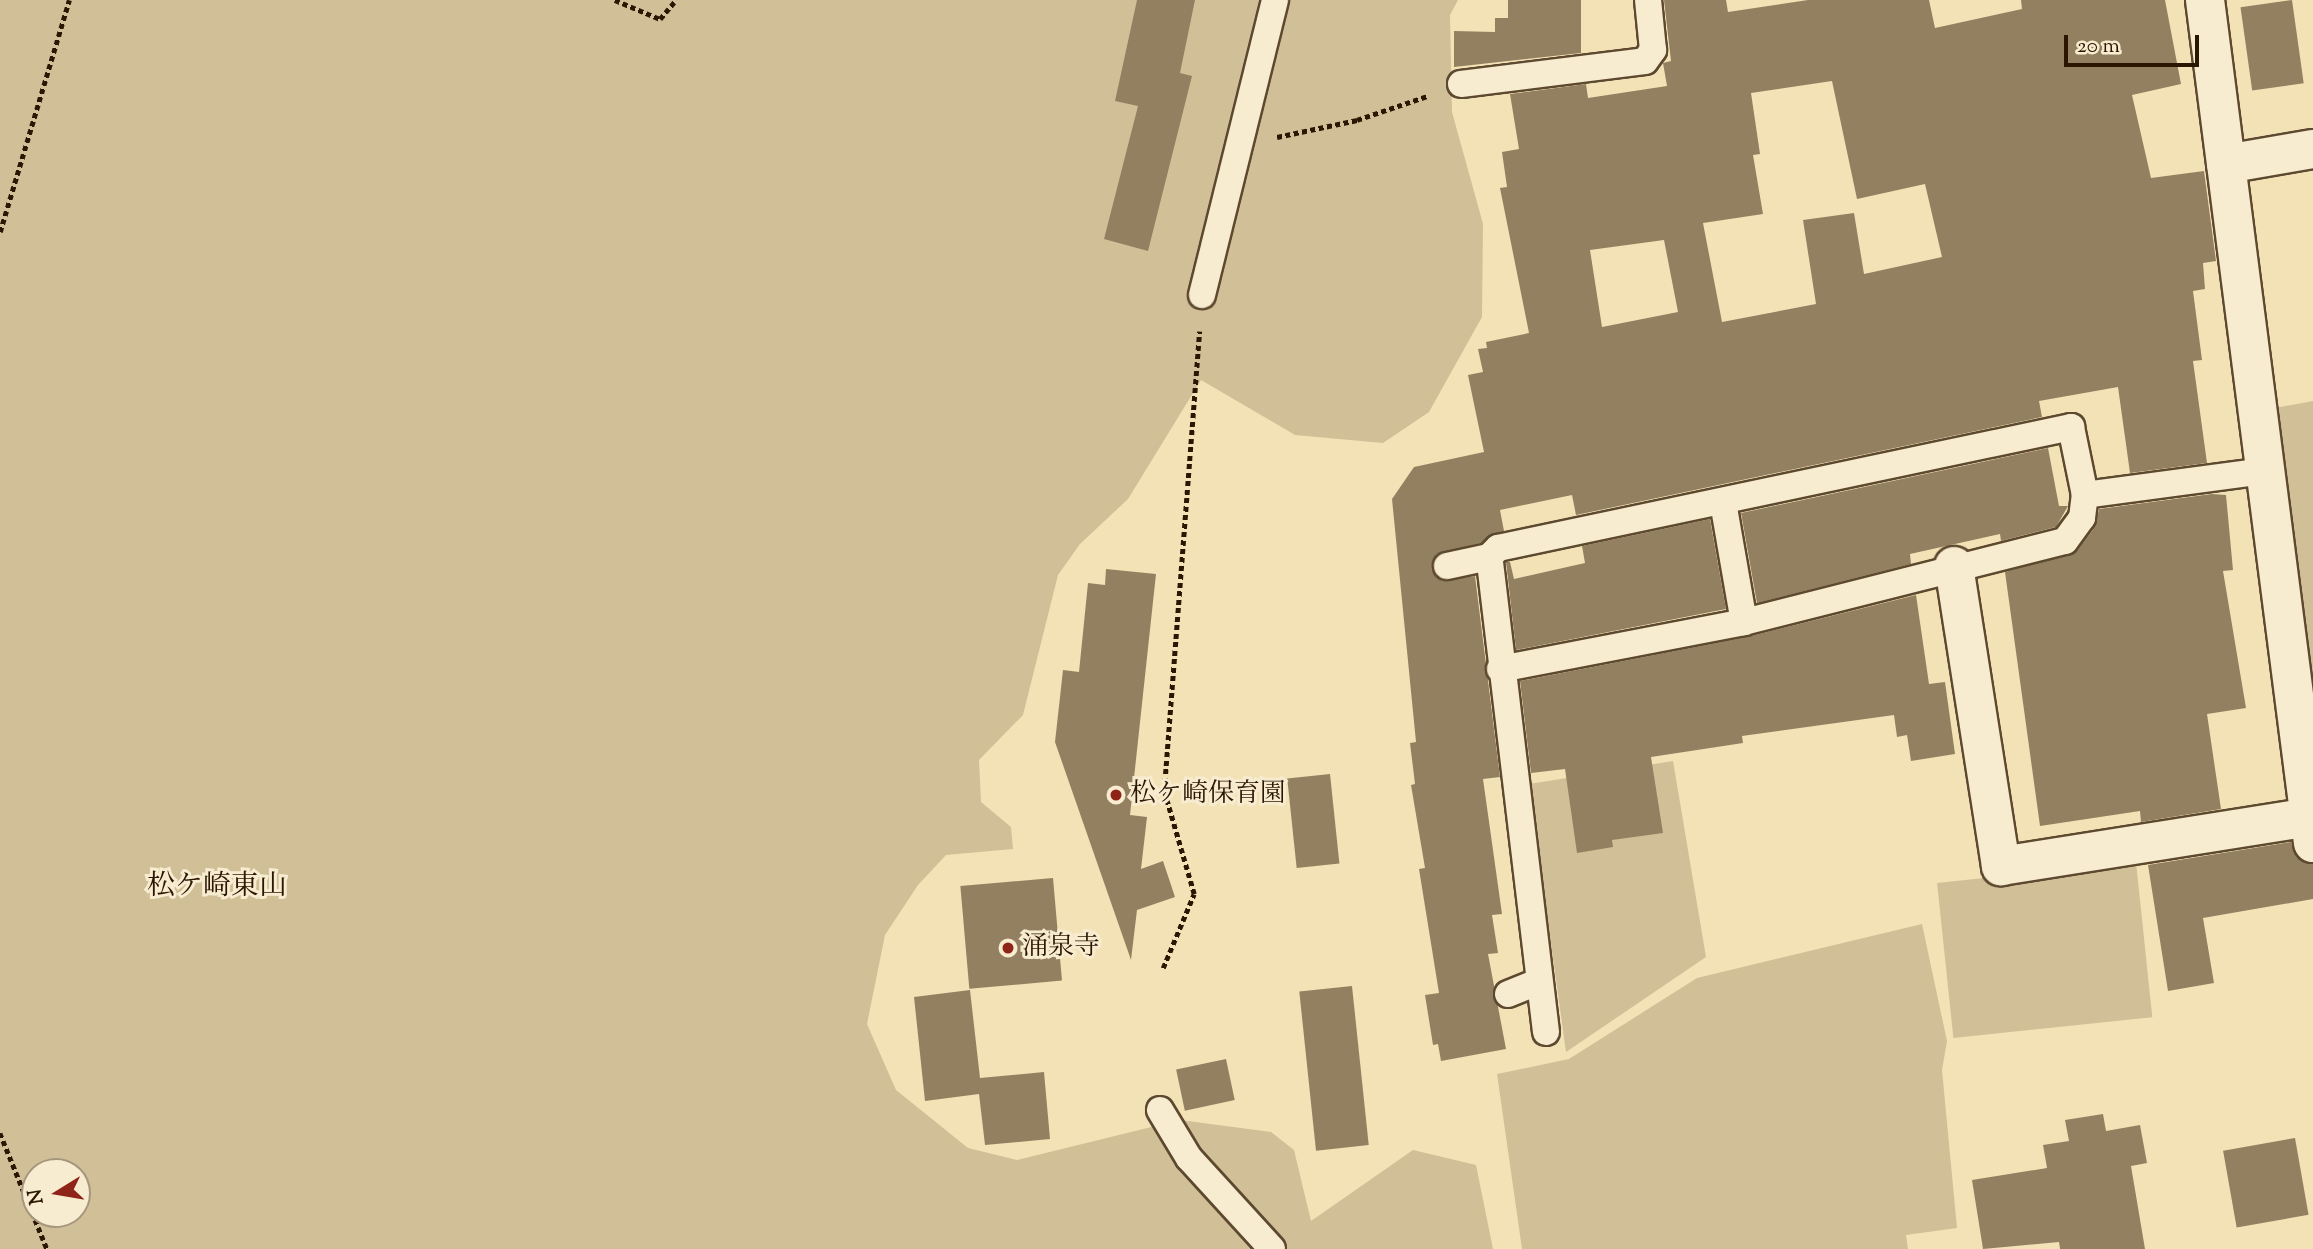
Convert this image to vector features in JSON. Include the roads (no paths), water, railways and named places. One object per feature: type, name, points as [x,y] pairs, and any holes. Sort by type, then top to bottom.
[{"type":"street","points":[[1954,566],[2001,866],[2311,830],[2204,0]]},
{"type":"street","points":[[2226,164],[2313,149]]},
{"type":"lane","points":[[1202,295],[1275,0]]},
{"type":"lane","points":[[1461,84],[1645,61],[1653,50],[1648,0]]},
{"type":"lane","points":[[1447,566],[1489,557],[1498,548],[2071,427],[2085,495],[2082,518],[2065,541],[1954,566],[1861,595],[1744,622],[1500,668]]},
{"type":"lane","points":[[2085,495],[2265,471]]},
{"type":"lane","points":[[1723,502],[1744,622]]},
{"type":"lane","points":[[1489,557],[1500,668],[1546,1032]]},
{"type":"lane","points":[[1508,993],[1538,982]]},
{"type":"lane","points":[[1160,1110],[1189,1157],[1272,1249]]},
{"type":"place","name":"松ケ崎保育園","points":[[1116,795]]},
{"type":"place","name":"涌泉寺","points":[[1008,948]]},
{"type":"district","name":"松ケ崎東山","points":[[217,887]]}]
